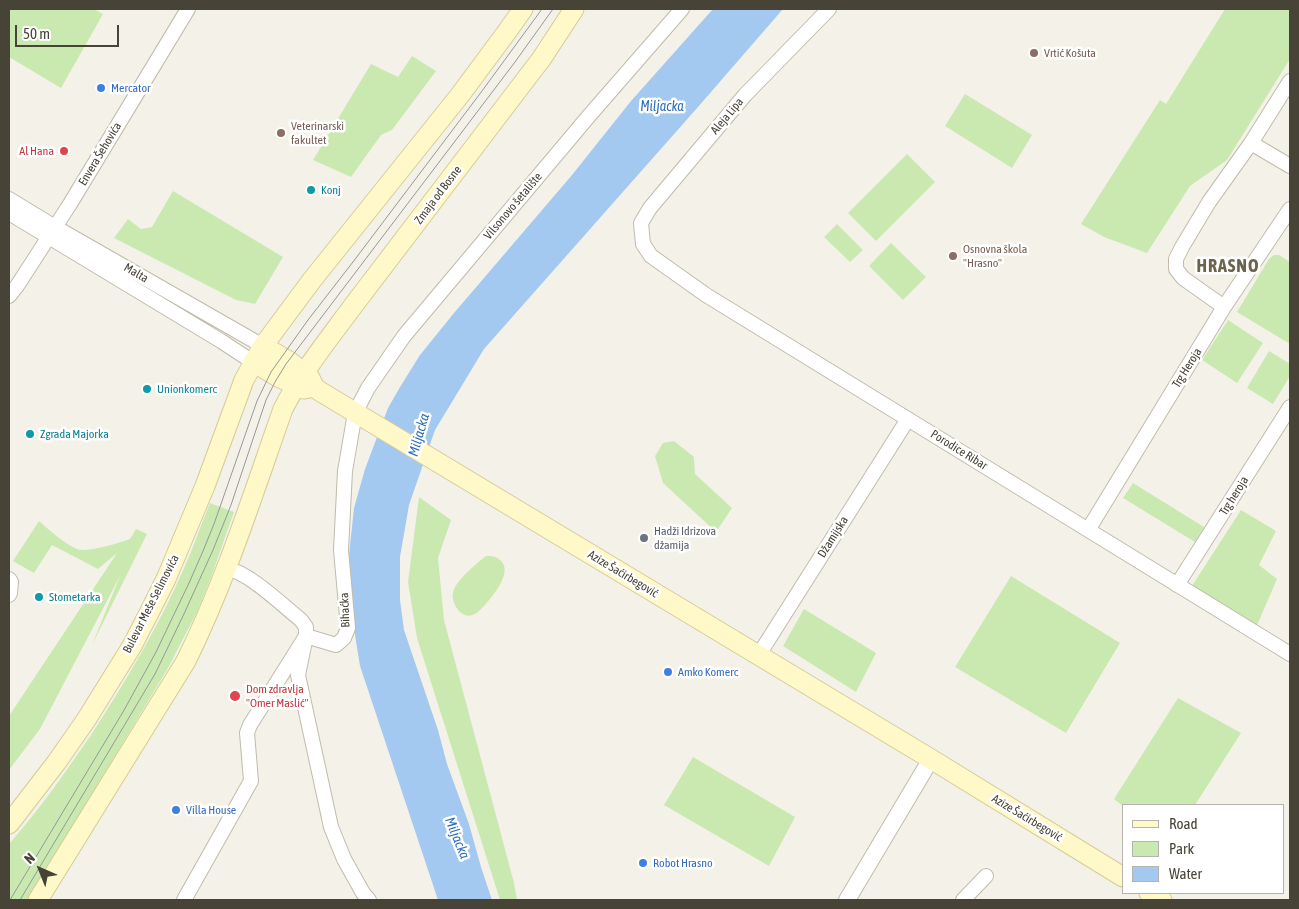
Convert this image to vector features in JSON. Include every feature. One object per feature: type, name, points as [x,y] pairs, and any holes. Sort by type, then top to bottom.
[{"type":"main road","points":[[253,362],[312,280],[460,95],[523,9]]},
{"type":"main road","name":"Zmaja od Bosne","points":[[304,381],[353,306],[542,58],[574,9]]},
{"type":"main road","name":"Azize Šaćirbegović","points":[[263,346],[289,361],[304,381],[355,413],[1122,875]]},
{"type":"main road","name":"Azize Šaćirbegović","points":[[253,362],[278,377],[304,381]]},
{"type":"main road","name":"Bulevar Meše Selimovića","points":[[9,824],[52,769],[86,720],[132,646],[166,579],[205,486],[239,392],[253,362]]},
{"type":"main road","points":[[38,900],[186,661],[202,628],[226,568],[283,409],[304,381]]},
{"type":"main road","points":[[1151,894],[1162,900]]},
{"type":"street","name":"Envera Šehovića","points":[[9,296],[52,232],[188,9]]},
{"type":"street","name":"Vilsonovo šetalište","points":[[355,413],[368,388],[404,336],[588,117],[682,9]]},
{"type":"street","name":"Aleja Lipa","points":[[642,234],[642,223],[650,208],[746,95],[828,9]]},
{"type":"street","points":[[1224,307],[1183,278],[1176,269],[1176,259],[1209,202],[1251,143],[1290,81]]},
{"type":"street","points":[[1251,143],[1290,166]]},
{"type":"street","name":"Malta","points":[[9,199],[52,232],[253,362]]},
{"type":"street","name":"Trg Heroja","points":[[1088,530],[1224,307],[1290,210]]},
{"type":"street","name":"Malta","points":[[9,213],[52,232],[263,346]]},
{"type":"street","name":"Porodice Ribar","points":[[642,234],[643,244],[651,256],[706,295],[1290,654]]},
{"type":"street","name":"Trg heroja","points":[[1177,585],[1290,407]]},
{"type":"street","name":"Bihaćka","points":[[306,636],[336,645],[344,638],[348,628],[341,550],[345,472],[355,413]]},
{"type":"street","name":"Džamijska","points":[[758,656],[908,419]]},
{"type":"street","points":[[226,568],[234,570],[264,589],[301,620],[306,627],[298,675],[331,827],[344,859],[369,900]]},
{"type":"street","points":[[9,580],[11,582],[9,596]]},
{"type":"street","points":[[184,900],[251,781],[247,733],[250,725],[306,636]]},
{"type":"street","points":[[847,900],[930,759]]},
{"type":"street","points":[[963,900],[986,876]]},
{"type":"green space","points":[[9,9],[94,9],[103,14],[61,88],[9,57]]},
{"type":"green space","points":[[1225,9],[1290,9],[1290,59],[1227,160],[1190,186],[1147,253],[1104,237],[1081,224],[1160,100],[1166,104]]},
{"type":"green space","points":[[412,56],[436,71],[392,130],[381,135],[351,177],[313,160],[371,64],[398,77]]},
{"type":"green space","points":[[965,94],[1032,135],[1012,168],[945,126]]},
{"type":"green space","points":[[907,154],[935,182],[876,241],[848,213]]},
{"type":"green space","points":[[173,191],[283,257],[255,304],[236,300],[114,238],[128,219],[141,229],[152,227]]},
{"type":"green space","points":[[837,224],[863,250],[850,262],[824,237]]},
{"type":"green space","points":[[891,243],[926,277],[903,300],[869,266]]},
{"type":"green space","points":[[1274,255],[1279,255],[1290,262],[1290,344],[1237,312],[1269,259]]},
{"type":"green space","points":[[1228,320],[1263,343],[1237,383],[1202,360]]},
{"type":"green space","points":[[1269,351],[1290,364],[1290,376],[1273,404],[1247,388]]},
{"type":"green space","points":[[674,441],[694,457],[695,474],[732,508],[716,532],[663,483],[655,456],[663,443]]},
{"type":"green space","points":[[1133,483],[1204,527],[1195,542],[1123,498]]},
{"type":"green space","points":[[419,497],[451,520],[438,558],[444,620],[517,900],[500,900],[417,638],[408,582]]},
{"type":"green space","points":[[210,503],[234,512],[197,612],[168,668],[28,900],[9,900],[9,844],[73,761],[130,671],[154,630],[175,588]]},
{"type":"green space","points":[[1241,510],[1276,531],[1259,565],[1277,579],[1255,630],[1190,589]]},
{"type":"green space","points":[[39,521],[68,544],[82,550],[103,547],[130,539],[136,529],[147,534],[92,645],[120,576],[40,729],[9,770],[9,716],[117,553],[98,569],[52,545],[34,573],[13,561]]},
{"type":"green space","points":[[486,556],[495,557],[504,565],[505,570],[501,583],[488,602],[476,614],[464,615],[455,605],[453,593],[458,583]]},
{"type":"green space","points":[[1011,576],[1120,643],[1066,733],[955,667]]},
{"type":"green space","points":[[804,609],[876,653],[856,692],[783,646]]},
{"type":"green space","points":[[1178,698],[1241,733],[1196,804],[1122,805],[1114,799]]},
{"type":"green space","points":[[693,757],[795,817],[769,866],[664,805]]},
{"type":"water","name":"Miljacka","points":[[713,9],[783,9],[484,349],[435,430],[409,505],[400,557],[400,600],[404,630],[438,730],[447,764],[469,824],[492,900],[438,900],[360,666],[348,592],[348,564],[354,508],[365,469],[388,408],[420,355],[572,175],[631,101]]},
{"type":"tram line","points":[[10,900],[123,712],[156,652],[203,551],[257,401],[271,372],[542,9]]},
{"type":"tram line","points":[[20,900],[155,674],[213,550],[231,505],[266,400],[275,382],[286,364],[553,9]]},
{"type":"place","name":"Vrtić Košuta","points":[[1034,53]]},
{"type":"place","name":"Mercator","points":[[101,88]]},
{"type":"place","name":"Veterinarski fakultet","points":[[281,133]]},
{"type":"place","name":"Al Hana","points":[[64,151]]},
{"type":"place","name":"Konj","points":[[311,190]]},
{"type":"place","name":"Osnovna škola \"Hrasno\"","points":[[953,256]]},
{"type":"place","name":"Unionkomerc","points":[[147,389]]},
{"type":"place","name":"Zgrada Majorka","points":[[30,434]]},
{"type":"place","name":"Hadži Idrizova džamija","points":[[644,538]]},
{"type":"place","name":"Stometarka","points":[[39,597]]},
{"type":"place","name":"Amko Komerc","points":[[668,672]]},
{"type":"place","name":"Dom zdravlja \"Omer Maslić\"","points":[[235,696]]},
{"type":"place","name":"Villa House","points":[[176,810]]},
{"type":"place","name":"Robot Hrasno","points":[[643,863]]},
{"type":"district","name":"HRASNO","points":[[1228,266]]}]
